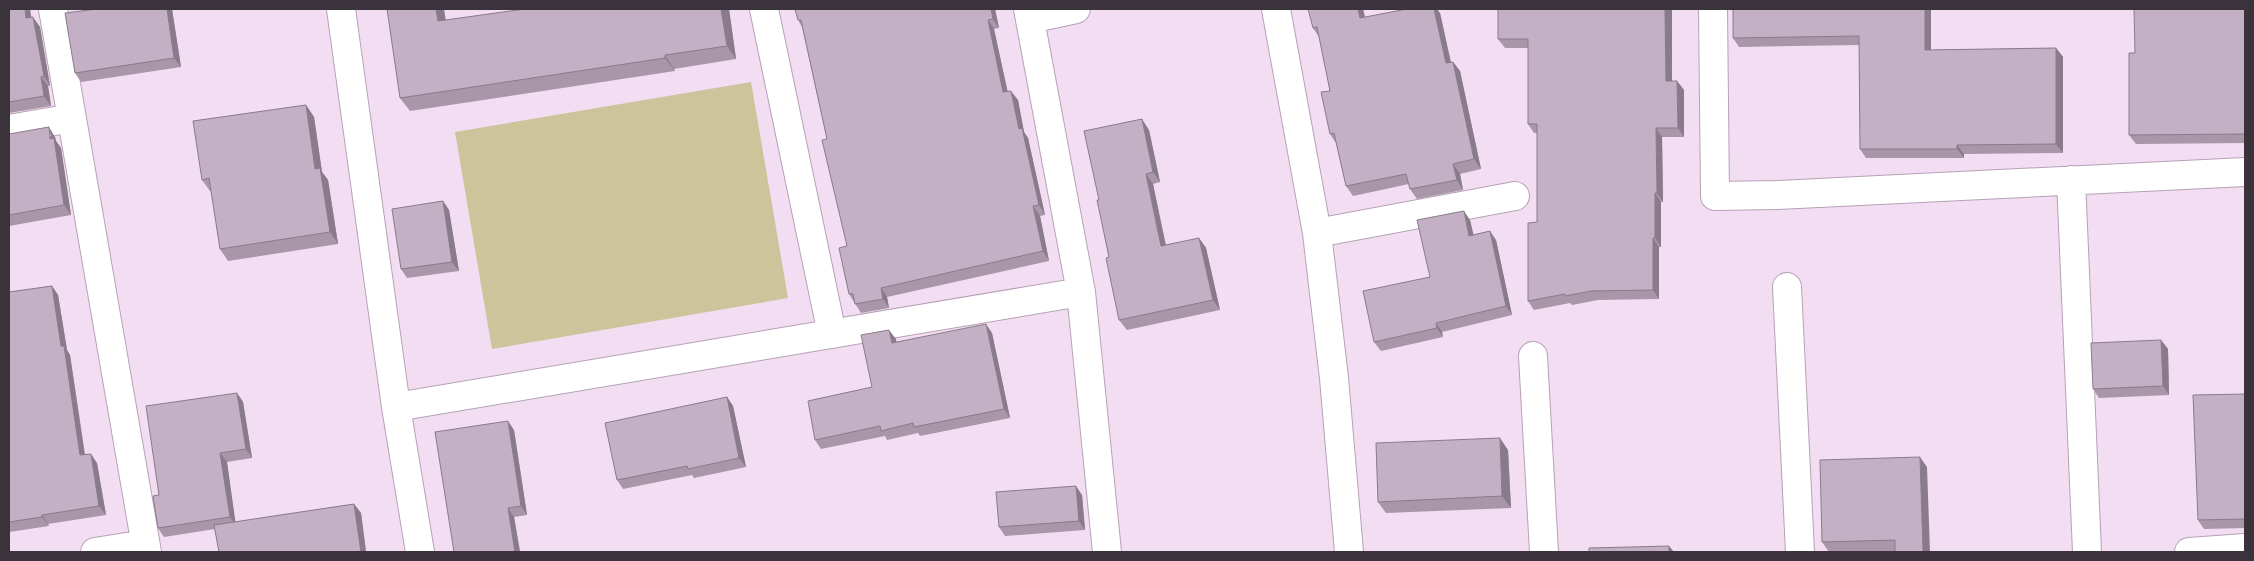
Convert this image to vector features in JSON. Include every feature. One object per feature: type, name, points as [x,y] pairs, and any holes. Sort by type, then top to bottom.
[{"type":"street","points":[[53,9],[146,548],[94,552]]},
{"type":"street","points":[[341,9],[396,407],[420,552]]},
{"type":"street","points":[[764,9],[832,334]]},
{"type":"street","points":[[1076,9],[1029,14],[1081,292],[1107,552]]},
{"type":"street","points":[[1276,9],[1317,233],[1334,378],[1349,552]]},
{"type":"street","points":[[1713,9],[1715,196],[2245,172]]},
{"type":"street","points":[[9,129],[72,118]]},
{"type":"street","points":[[2072,180],[2087,552]]},
{"type":"street","points":[[1317,233],[1515,196]]},
{"type":"street","points":[[1787,287],[1800,552]]},
{"type":"street","points":[[396,407],[1081,292]]},
{"type":"street","points":[[1533,356],[1544,552]]},
{"type":"street","points":[[2189,552],[2245,548]]},
{"type":"shaded area","points":[[751,82],[788,298],[492,349],[455,132]]},
{"type":"building","points":[[9,9],[25,9],[26,18],[33,17],[44,76],[41,77],[44,96],[9,102]]},
{"type":"building","points":[[97,9],[167,9],[174,58],[75,73],[65,13]]},
{"type":"building","points":[[387,9],[436,9],[438,21],[525,9],[721,9],[727,46],[665,55],[665,58],[400,98]]},
{"type":"building","points":[[795,9],[991,9],[993,19],[988,20],[1003,92],[1011,91],[1019,129],[1022,128],[1039,205],[1033,206],[1043,251],[881,288],[883,299],[855,304],[853,294],[849,294],[839,248],[847,246],[822,140],[827,139],[801,20],[798,20]]},
{"type":"building","points":[[1308,9],[1358,9],[1360,18],[1407,9],[1434,9],[1446,63],[1453,62],[1474,159],[1453,164],[1457,180],[1410,189],[1406,174],[1346,186],[1334,133],[1330,134],[1321,92],[1330,91],[1317,27],[1313,28]]},
{"type":"building","points":[[1498,9],[1665,9],[1666,81],[1677,81],[1678,128],[1656,128],[1657,193],[1655,193],[1655,238],[1653,238],[1653,290],[1591,291],[1528,301],[1528,223],[1537,222],[1537,124],[1528,124],[1528,39],[1498,39]]},
{"type":"building","points":[[1733,9],[1925,9],[1925,50],[2056,48],[2056,144],[1957,145],[1957,149],[1860,149],[1859,36],[1733,38]]},
{"type":"building","points":[[2134,9],[2245,9],[2245,134],[2129,135],[2129,53],[2135,53]]},
{"type":"building","points":[[306,105],[315,169],[320,168],[330,232],[220,249],[209,178],[202,180],[193,121]]},
{"type":"building","points":[[1142,119],[1153,172],[1146,174],[1161,246],[1199,238],[1213,300],[1119,320],[1106,258],[1109,257],[1097,200],[1099,200],[1084,131]]},
{"type":"building","points":[[49,127],[50,139],[54,138],[64,205],[9,215],[9,134]]},
{"type":"building","points":[[443,201],[452,262],[401,269],[392,209]]},
{"type":"building","points":[[1464,211],[1469,236],[1490,231],[1506,306],[1436,323],[1437,328],[1374,342],[1363,291],[1430,277],[1417,220]]},
{"type":"building","points":[[52,286],[61,346],[64,346],[80,455],[91,454],[99,506],[9,522],[9,292]]},
{"type":"building","points":[[986,324],[1004,409],[914,427],[913,423],[881,431],[880,426],[815,440],[808,401],[872,387],[861,335],[889,330],[892,343]]},
{"type":"building","points":[[2161,340],[2163,386],[2093,389],[2091,343]]},
{"type":"building","points":[[237,393],[246,449],[220,453],[230,517],[158,528],[153,496],[159,495],[146,406]]},
{"type":"building","points":[[2245,394],[2245,519],[2198,520],[2193,395]]},
{"type":"building","points":[[727,397],[739,458],[688,469],[687,466],[617,480],[605,423]]},
{"type":"building","points":[[508,421],[521,506],[508,508],[515,552],[454,552],[435,432]]},
{"type":"building","points":[[1500,438],[1502,496],[1378,502],[1376,443]]},
{"type":"building","points":[[1920,457],[1923,552],[1895,552],[1895,540],[1822,542],[1820,460]]},
{"type":"building","points":[[1076,486],[1079,521],[999,527],[996,492]]},
{"type":"building","points":[[354,504],[361,552],[219,552],[214,525]]},
{"type":"building","points":[[1669,546],[1669,552],[1589,552],[1589,548]]}]
